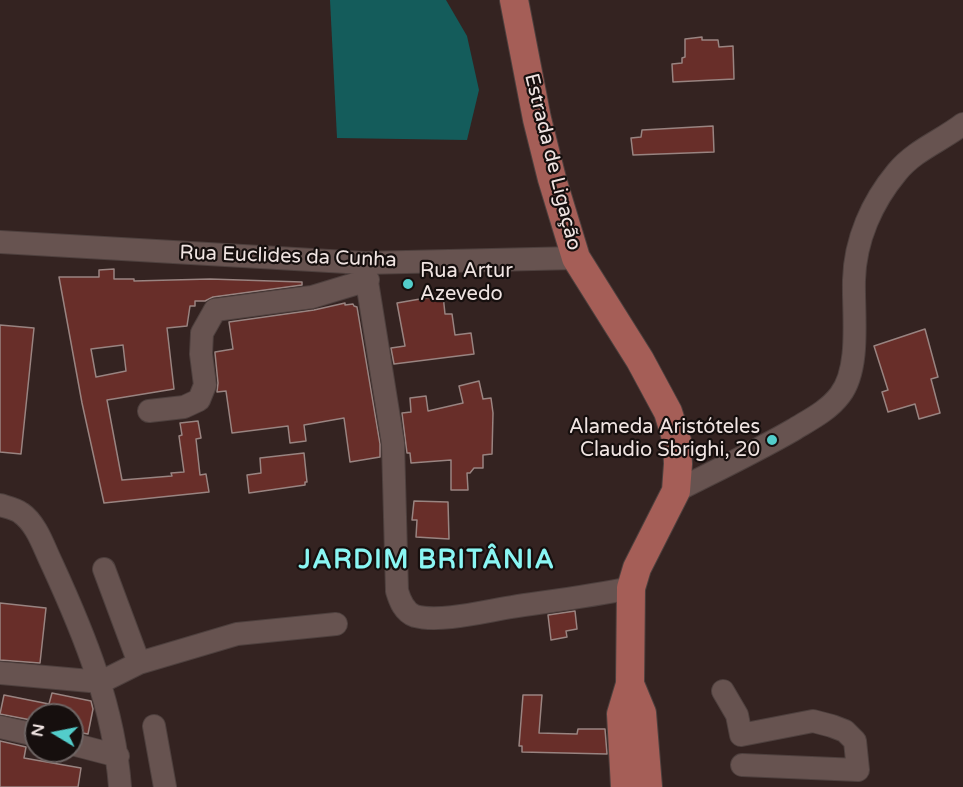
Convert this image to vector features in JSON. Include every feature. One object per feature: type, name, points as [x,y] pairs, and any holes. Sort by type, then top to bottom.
[{"type":"main road","name":"Estrada de Ligação","points":[[514,0],[549,169],[576,258],[640,360],[668,412],[677,441],[676,491],[637,568],[631,588],[630,684],[621,714],[625,787]]},
{"type":"main road","name":"Estrada de Ligação","points":[[630,684],[642,712],[648,787]]},
{"type":"street","points":[[676,491],[766,445],[812,418],[841,394],[852,367],[855,336],[854,278],[859,241],[871,212],[897,172],[920,150],[963,124]]},
{"type":"street","name":"Rua Euclides da Cunha","points":[[0,242],[366,272],[576,258]]},
{"type":"street","points":[[149,411],[184,407],[199,400],[205,385],[201,354],[202,333],[215,310],[312,297],[366,272],[393,443],[397,591],[401,605],[413,615],[426,618],[581,598],[631,588]]},
{"type":"street","points":[[0,505],[22,513],[37,532],[77,618],[111,718],[118,756],[120,787]]},
{"type":"street","points":[[104,570],[139,663]]},
{"type":"street","points":[[0,673],[100,682],[139,663],[237,634],[336,624]]},
{"type":"street","points":[[723,691],[737,715],[741,735],[813,721],[845,731],[855,741],[858,778],[742,765]]},
{"type":"street","points":[[154,726],[165,787]]},
{"type":"street","points":[[0,727],[24,732]]},
{"type":"street","points":[[84,747],[118,756]]},
{"type":"water","points":[[330,0],[446,0],[467,36],[479,90],[467,140],[337,138]]},
{"type":"building","points":[[702,37],[702,40],[718,40],[719,47],[733,46],[734,79],[673,82],[672,64],[682,63],[682,58],[685,57],[685,39]]},
{"type":"building","points":[[713,126],[714,152],[633,155],[631,138],[641,137],[642,130]]},
{"type":"building","points":[[114,269],[114,279],[134,279],[134,281],[210,279],[302,282],[302,285],[195,301],[195,306],[190,306],[187,326],[167,328],[174,389],[107,400],[122,480],[172,476],[171,473],[184,472],[179,436],[182,435],[180,423],[198,421],[201,438],[196,439],[200,475],[206,474],[209,492],[104,503],[82,403],[59,277],[99,277],[99,270]],"holes":[[[123,345],[126,371],[96,377],[91,349]]]},
{"type":"building","points":[[443,295],[445,314],[452,314],[455,335],[471,333],[474,354],[394,364],[391,348],[405,346],[397,303]]},
{"type":"building","points":[[345,303],[345,305],[353,304],[357,307],[380,444],[380,457],[350,462],[344,418],[304,425],[306,441],[290,443],[288,426],[232,433],[226,391],[217,392],[215,353],[233,349],[229,322],[314,310]]},
{"type":"building","points":[[0,325],[34,328],[21,454],[0,452]]},
{"type":"building","points":[[925,329],[938,377],[931,379],[940,413],[919,419],[915,404],[888,412],[882,392],[888,390],[874,346]]},
{"type":"building","points":[[479,381],[483,399],[491,398],[492,454],[483,455],[483,468],[474,468],[467,473],[468,490],[451,490],[451,460],[411,463],[410,453],[407,453],[402,413],[411,412],[410,398],[426,396],[428,411],[463,403],[459,386]]},
{"type":"building","points":[[304,453],[307,482],[305,485],[249,493],[247,475],[261,473],[260,458]]},
{"type":"building","points":[[414,501],[448,502],[449,539],[416,537],[417,520],[412,520]]},
{"type":"building","points":[[0,603],[46,608],[40,663],[0,660]]},
{"type":"building","points":[[575,611],[577,629],[566,631],[567,637],[551,640],[548,615]]},
{"type":"building","points":[[52,693],[91,701],[93,709],[88,734],[84,733],[84,703],[49,703]]},
{"type":"building","points":[[4,695],[44,703],[24,703],[24,719],[0,714]]},
{"type":"building","points":[[523,695],[542,695],[539,733],[577,734],[578,729],[605,729],[607,754],[522,752],[522,746],[519,746]]},
{"type":"building","points":[[0,741],[24,747],[24,763],[52,763],[81,768],[78,787],[0,787]]},
{"type":"place","name":"Rua Artur Azevedo","points":[[408,284]]},
{"type":"place","name":"Alameda Aristóteles Claudio Sbrighi, 20","points":[[772,440]]},
{"type":"district","name":"JARDIM BRITÂNIA","points":[[427,561]]}]
